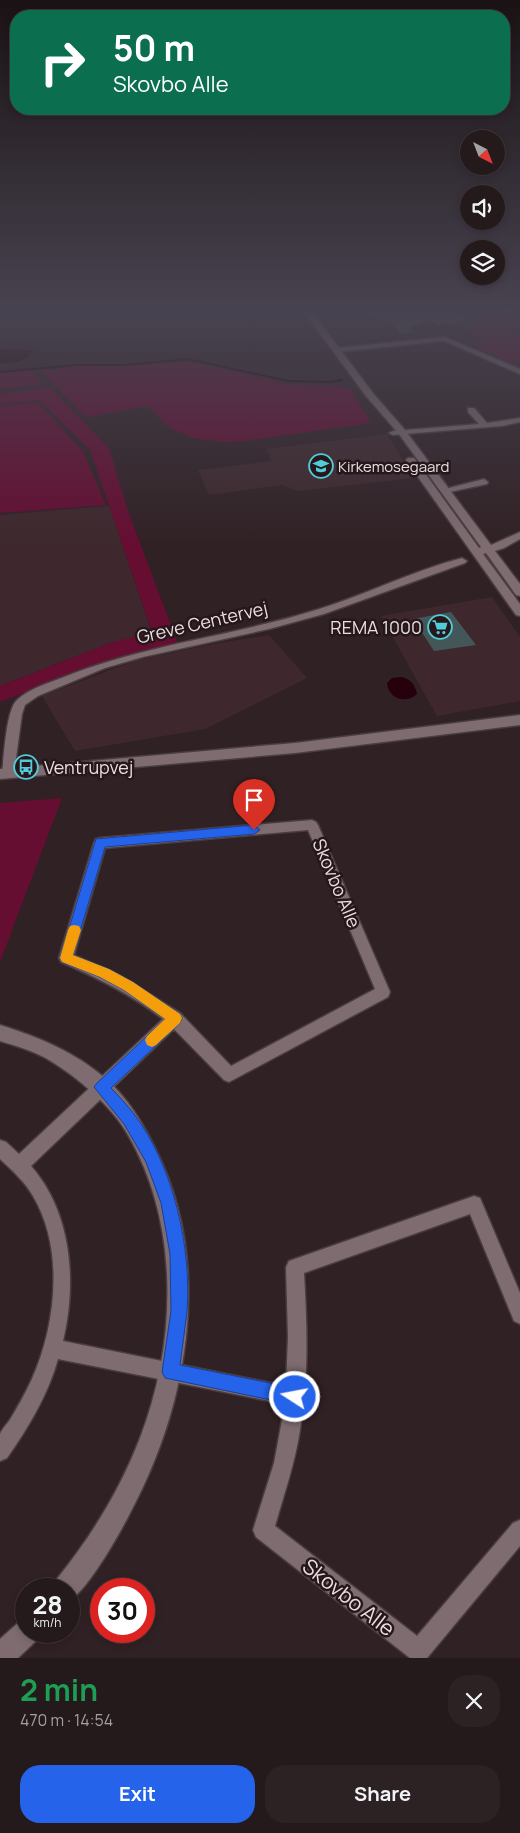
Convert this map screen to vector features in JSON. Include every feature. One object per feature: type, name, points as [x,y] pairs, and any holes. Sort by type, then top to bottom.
[{"type":"street","points":[[366,390],[445,490],[520,592]]},
{"type":"street","points":[[471,410],[485,425]]},
{"type":"street","points":[[398,432],[502,424],[520,420]]},
{"type":"street","points":[[398,432],[431,490],[520,612]]},
{"type":"street","points":[[445,490],[484,482]]},
{"type":"street","points":[[476,552],[500,546],[520,535]]},
{"type":"street","name":"Greve Centervej","points":[[462,561],[320,612],[269,626],[142,654],[101,666],[34,693],[20,703],[4,774],[295,748],[520,720]]},
{"type":"street","name":"Skovbo Alle","points":[[312,825],[383,992],[229,1075],[203,1045],[175,1018],[141,993],[112,977],[66,958],[100,843],[312,825]]},
{"type":"street","points":[[20,1165],[175,1018]]},
{"type":"street","points":[[0,1033],[32,1043],[56,1054],[80,1069],[102,1087],[129,1119],[152,1158],[168,1203],[178,1254],[179,1311],[171,1372],[153,1435],[126,1499],[88,1562],[74,1578]]},
{"type":"street","points":[[0,1148],[20,1165],[40,1191],[54,1224],[61,1262],[61,1303],[52,1348],[39,1385],[20,1422],[0,1451]]},
{"type":"street","name":"Skovbo Alle","points":[[520,1315],[474,1204],[295,1267],[299,1327],[295,1397],[286,1453],[263,1530],[419,1651],[520,1530]]},
{"type":"street","points":[[52,1348],[295,1397]]},
{"type":"street","points":[[0,1657],[15,1643]]},
{"type":"shaded area","points":[[26,390],[53,390],[109,448],[128,511],[178,644],[107,661],[0,702],[0,686],[110,643],[152,632],[90,450],[39,400],[0,404],[0,394]]},
{"type":"shaded area","points":[[59,390],[352,390],[371,423],[246,441],[222,442],[193,438],[169,428],[148,406],[89,417],[81,413]]},
{"type":"shaded area","points":[[37,402],[83,451],[106,505],[0,513],[0,406]]},
{"type":"shaded area","name":"Kirkemosegaard","points":[[387,434],[414,478],[298,491],[282,485],[209,495],[198,470],[272,461],[266,449]]},
{"type":"shaded area","points":[[109,506],[152,633],[110,643],[0,686],[0,515]]},
{"type":"shaded area","points":[[492,597],[520,637],[520,701],[437,716],[381,616]]},
{"type":"shaded area","points":[[269,635],[307,678],[205,729],[75,751],[42,696],[134,661],[213,644]]},
{"type":"shaded area","points":[[400,677],[412,682],[417,694],[407,699],[402,699],[390,693],[387,683],[392,678]]},
{"type":"shaded area","points":[[62,798],[0,962],[0,803]]},
{"type":"building","name":"REMA 1000","points":[[451,612],[476,645],[434,651],[413,619]]},
{"type":"slow traffic","points":[[74,930],[66,958],[104,973],[129,986],[175,1018],[152,1040]]},
{"type":"place","name":"Kirkemosegaard","points":[[321,466]]},
{"type":"place","name":"REMA 1000","points":[[440,627]]},
{"type":"place","name":"Ventrupvej","points":[[26,767]]},
{"type":"route","points":[[254,830],[100,843],[66,958],[104,973],[129,986],[175,1018],[102,1087],[129,1119],[152,1158],[168,1203],[178,1254],[179,1311],[171,1372],[295,1397]]}]
